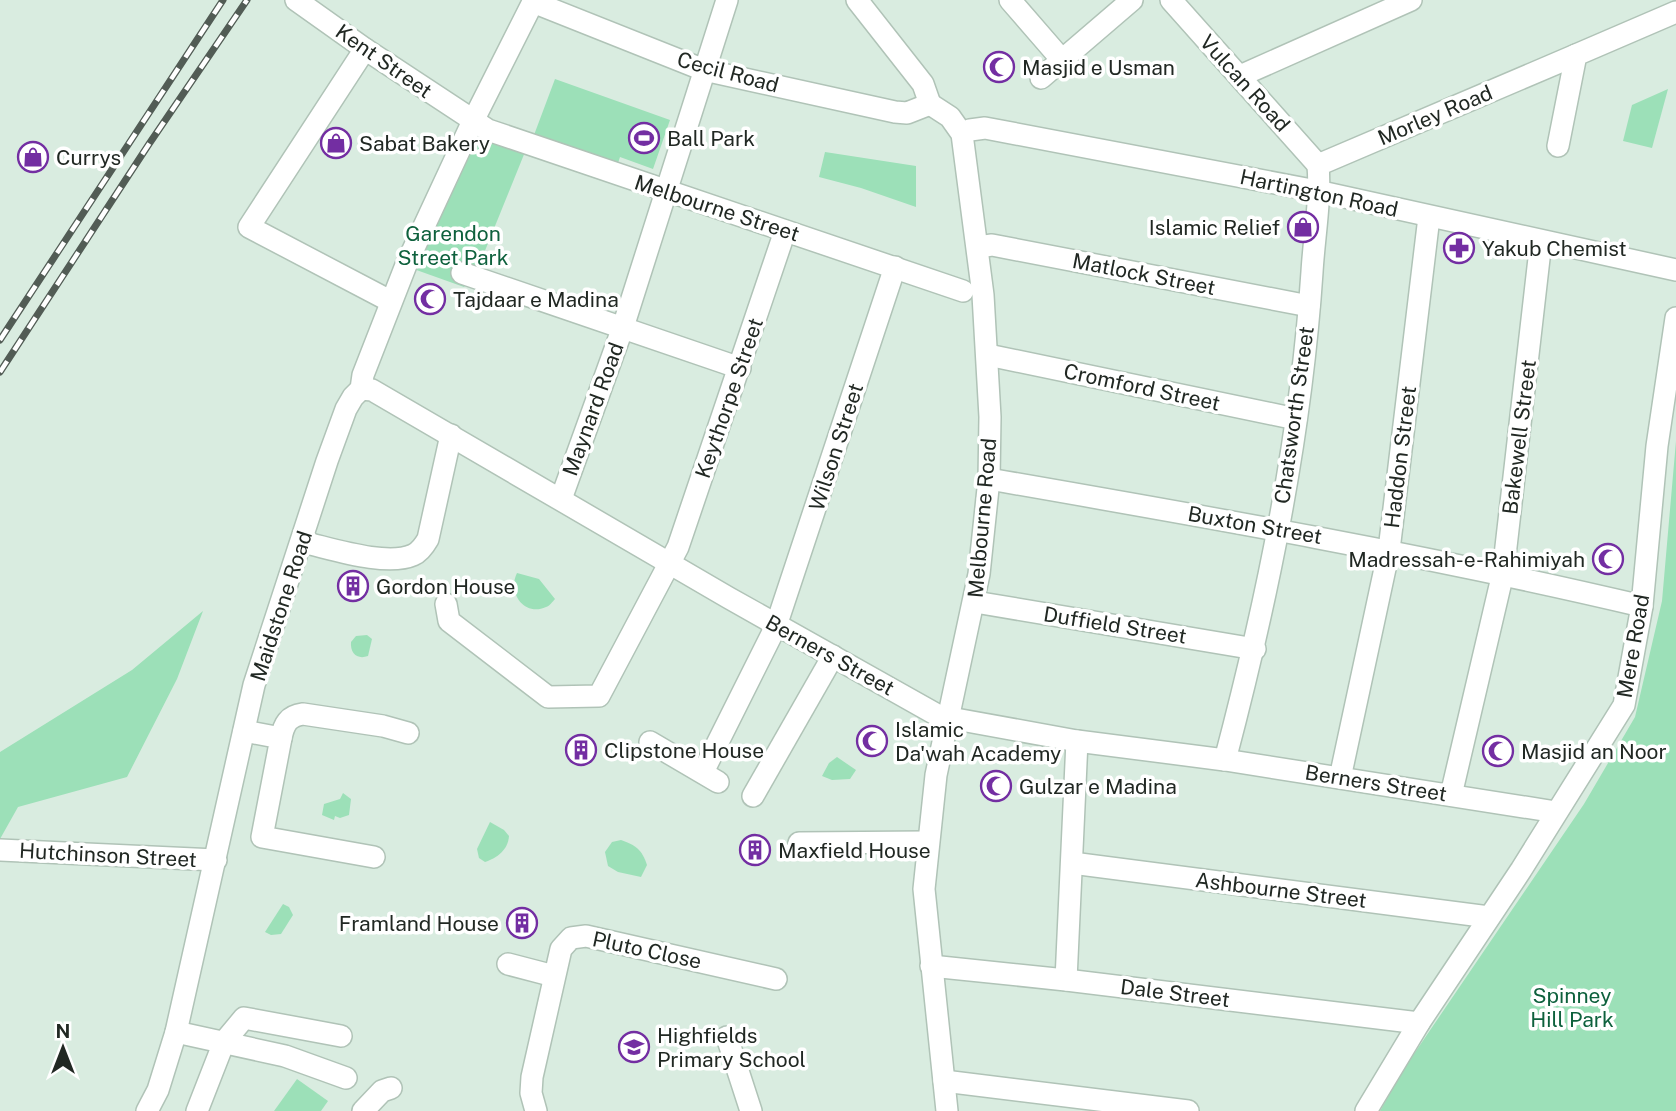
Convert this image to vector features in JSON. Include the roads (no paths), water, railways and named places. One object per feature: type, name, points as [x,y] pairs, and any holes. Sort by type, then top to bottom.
[{"type":"street","name":"Kent Street","points":[[296,0],[473,121]]},
{"type":"street","name":"Maynard Road","points":[[561,499],[623,327],[727,0]]},
{"type":"street","points":[[857,0],[923,84],[930,104],[950,117],[962,134]]},
{"type":"street","points":[[1010,0],[1062,60]]},
{"type":"street","points":[[1041,78],[1132,0]]},
{"type":"street","name":"Vulcan Road","points":[[1171,0],[1318,165]]},
{"type":"street","points":[[1240,76],[1411,0]]},
{"type":"street","name":"Cecil Road","points":[[534,1],[704,70],[895,112],[907,113],[930,104]]},
{"type":"street","name":"Maidstone Road","points":[[147,1111],[163,1077],[176,1032],[244,731],[268,639],[327,461],[346,409],[361,389],[363,375],[390,301],[473,121],[534,1]]},
{"type":"street","name":"Morley Road","points":[[1318,165],[1676,12]]},
{"type":"street","points":[[365,49],[249,227],[390,301]]},
{"type":"street","points":[[1558,146],[1576,55]]},
{"type":"street","name":"Melbourne Street","points":[[473,121],[529,145],[963,291]]},
{"type":"street","name":"Hartington Road","points":[[962,134],[985,128],[1317,191],[1676,270]]},
{"type":"street","name":"Melbourne Road","points":[[947,1111],[924,889],[927,842],[947,718],[975,602],[989,479],[990,418],[988,355],[978,247],[962,134]]},
{"type":"street","points":[[1317,191],[1318,165]]},
{"type":"street","name":"Chatsworth Street","points":[[1225,760],[1255,649],[1296,419],[1309,306],[1317,191]]},
{"type":"street","name":"Haddon Street","points":[[1340,778],[1389,550],[1429,217]]},
{"type":"street","name":"Keythorpe Street","points":[[446,604],[449,621],[548,697],[599,696],[678,547],[785,231]]},
{"type":"street","name":"Bakewell Street","points":[[1451,795],[1503,573],[1541,241]]},
{"type":"street","name":"Matlock Street","points":[[978,247],[992,245],[1309,306]]},
{"type":"street","name":"Wilson Street","points":[[650,743],[710,777],[776,625],[895,267]]},
{"type":"street","points":[[462,273],[740,368]]},
{"type":"street","name":"Mere Road","points":[[1366,1111],[1419,1023],[1624,705],[1643,606],[1657,446],[1676,318]]},
{"type":"street","name":"Cromford Street","points":[[988,355],[1296,419]]},
{"type":"street","name":"Berners Street","points":[[361,389],[373,390],[776,625],[939,716],[1077,741],[1225,760],[1556,812]]},
{"type":"street","points":[[302,542],[379,558],[397,559],[413,555],[422,549],[428,539],[451,435]]},
{"type":"street","name":"Buxton Street","points":[[989,479],[1389,550],[1643,606]]},
{"type":"street","name":"Duffield Street","points":[[975,602],[1255,649]]},
{"type":"street","points":[[753,796],[833,656]]},
{"type":"street","points":[[374,857],[262,837],[281,738],[290,718],[303,714],[383,726],[408,733]]},
{"type":"street","points":[[244,731],[281,738]]},
{"type":"street","points":[[1066,980],[1077,741]]},
{"type":"street","points":[[799,843],[927,842]]},
{"type":"street","name":"Hutchinson Street","points":[[0,850],[216,860]]},
{"type":"street","name":"Ashbourne Street","points":[[1072,863],[1489,917]]},
{"type":"street","name":"Pluto Close","points":[[536,1111],[531,1093],[532,1077],[554,976],[566,942],[579,936],[776,979]]},
{"type":"street","points":[[508,964],[554,976]]},
{"type":"street","name":"Dale Street","points":[[931,966],[1419,1023]]},
{"type":"street","points":[[197,1111],[224,1042],[244,1018],[341,1036]]},
{"type":"street","points":[[176,1032],[285,1056],[346,1078]]},
{"type":"street","points":[[727,1037],[751,1111]]},
{"type":"street","points":[[944,1081],[1188,1111]]},
{"type":"street","points":[[363,1111],[382,1091],[391,1088]]},
{"type":"railway","points":[[0,340],[223,0]]},
{"type":"railway","points":[[0,372],[247,0]]},
{"type":"place","name":"Masjid e Usman","points":[[999,67]]},
{"type":"place","name":"Ball Park","points":[[644,138]]},
{"type":"place","name":"Sabat Bakery","points":[[336,143]]},
{"type":"place","name":"Currys","points":[[33,157]]},
{"type":"place","name":"Islamic Relief","points":[[1303,227]]},
{"type":"place","name":"Yakub Chemist","points":[[1459,248]]},
{"type":"place","name":"Tajdaar e Madina","points":[[430,299]]},
{"type":"place","name":"Madressah-e-Rahimiyah","points":[[1608,559]]},
{"type":"place","name":"Gordon House","points":[[353,586]]},
{"type":"place","name":"Islamic Da'wah Academy","points":[[872,741]]},
{"type":"place","name":"Clipstone House","points":[[581,750]]},
{"type":"place","name":"Masjid an Noor","points":[[1498,751]]},
{"type":"place","name":"Gulzar e Madina","points":[[996,786]]},
{"type":"place","name":"Maxfield House","points":[[755,850]]},
{"type":"place","name":"Framland House","points":[[522,923]]},
{"type":"place","name":"Highfields Primary School","points":[[634,1047]]},
{"type":"park label","name":"Garendon Street Park","points":[[453,245]]},
{"type":"park label","name":"Spinney Hill Park","points":[[1572,1007]]}]
